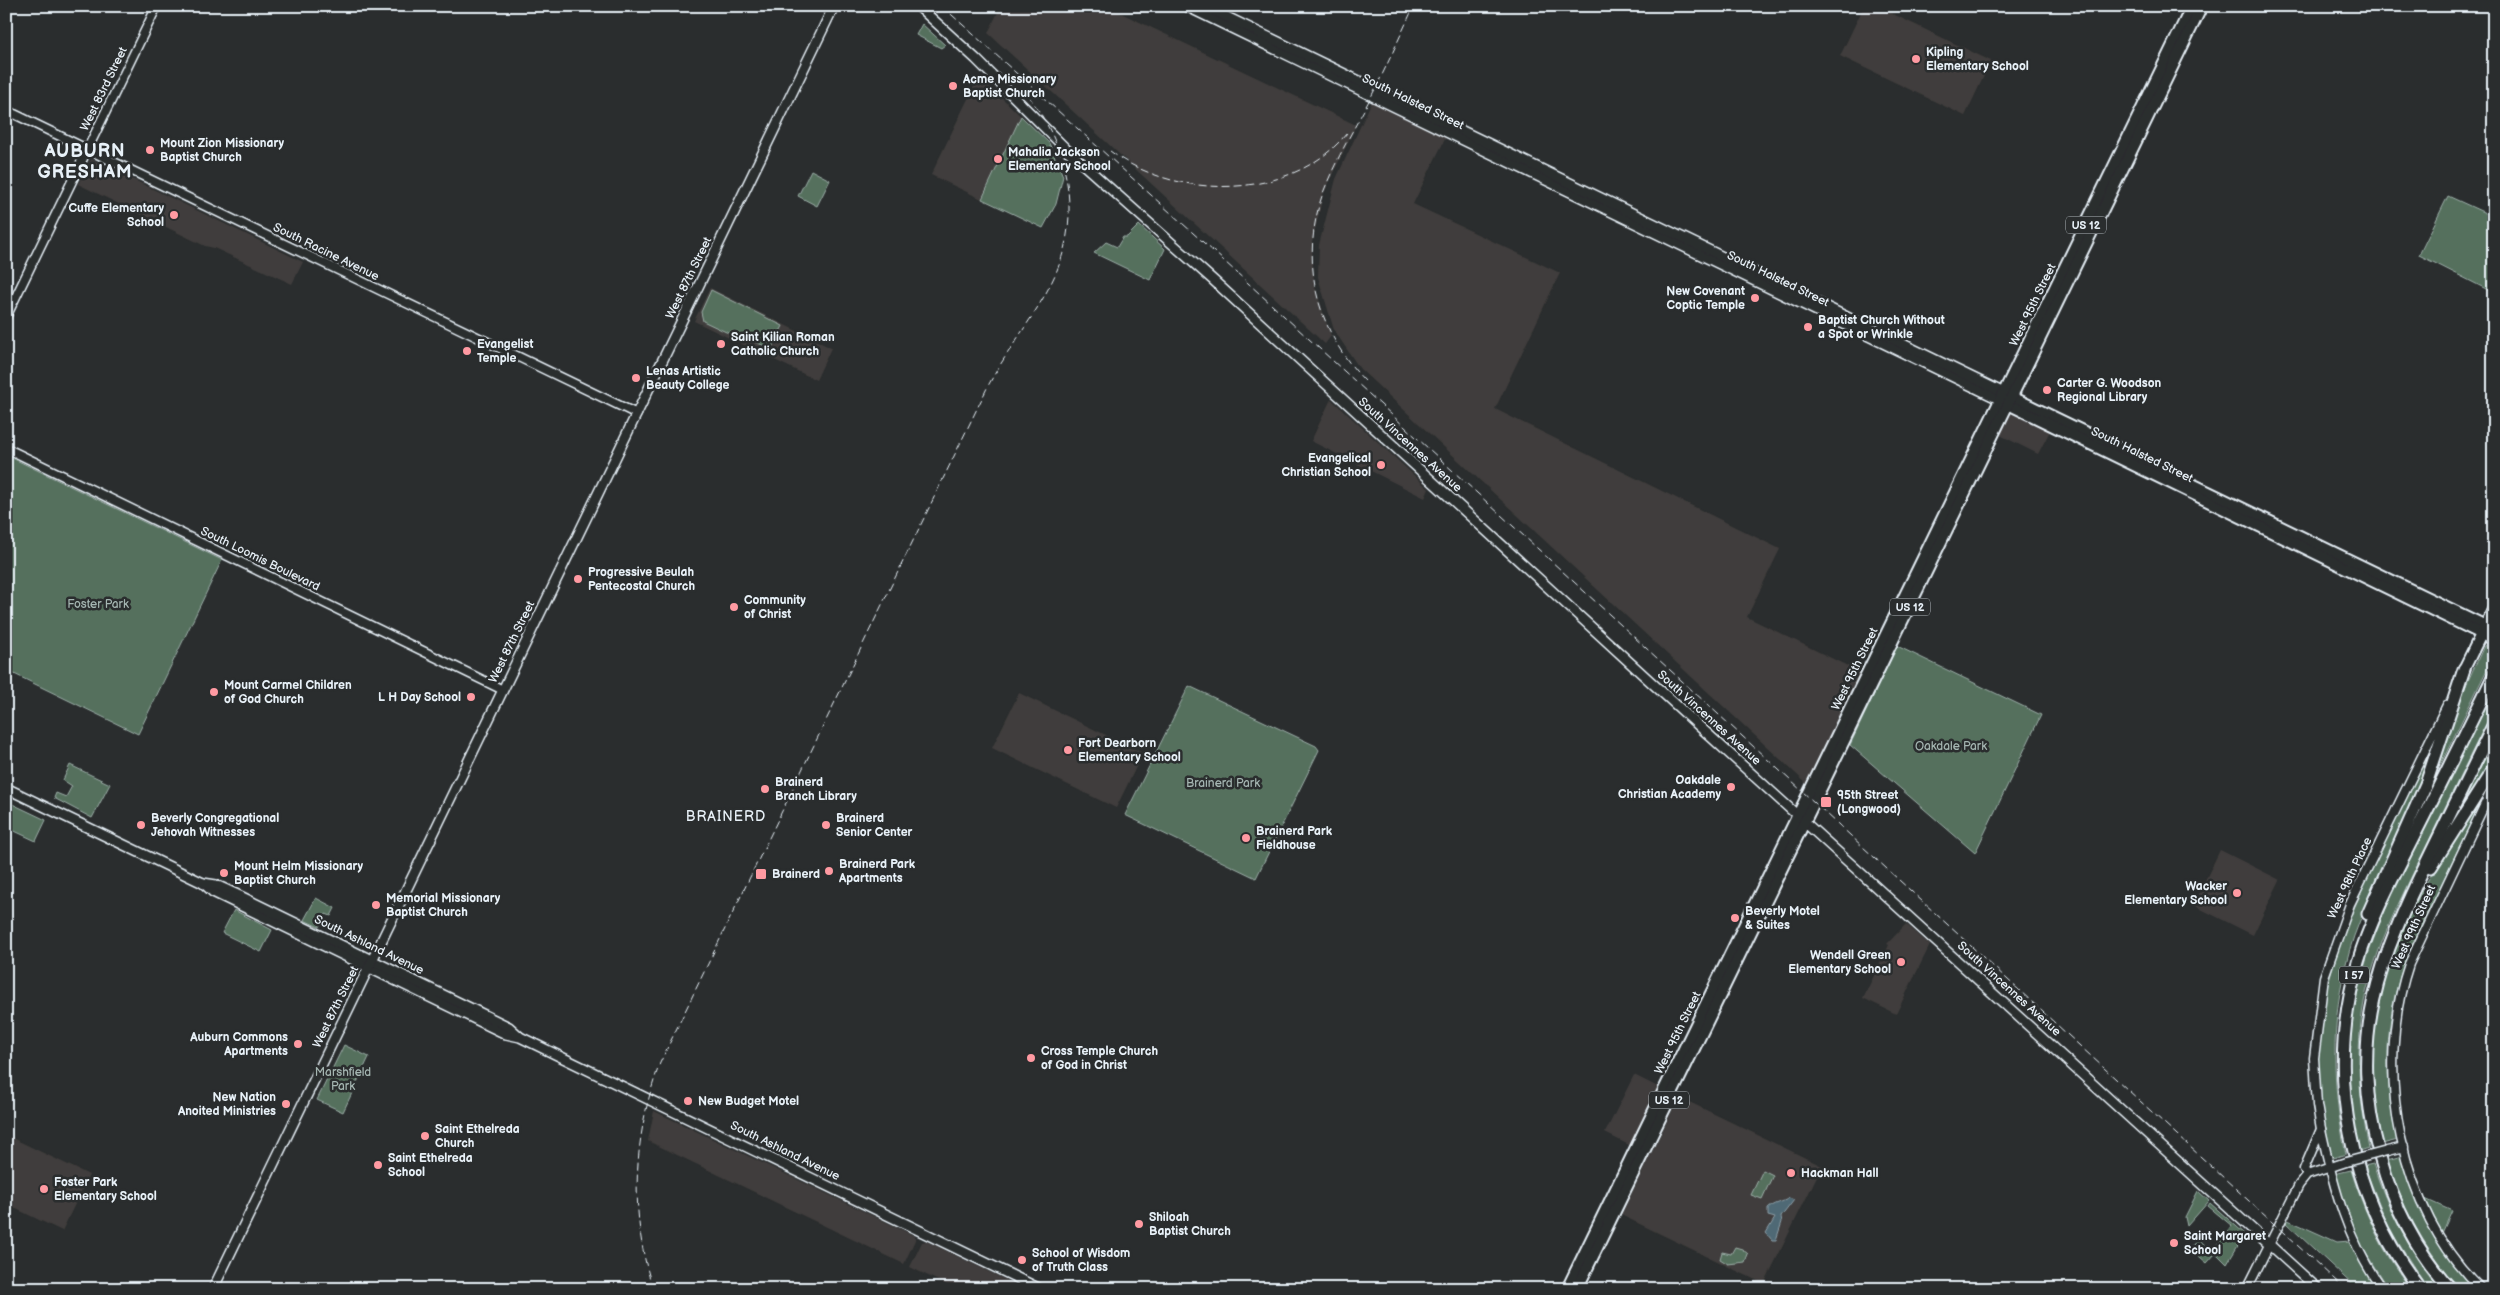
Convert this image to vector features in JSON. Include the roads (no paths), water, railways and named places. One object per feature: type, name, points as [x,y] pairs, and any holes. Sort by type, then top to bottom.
[{"type":"highway","points":[[2358,961],[2360,934],[2426,784],[2464,669]]},
{"type":"highway","name":"I 57","points":[[2420,1289],[2396,1254],[2372,1208],[2356,1160],[2345,1105],[2344,1048],[2347,1008],[2358,961],[2391,882],[2494,675]]},
{"type":"highway","name":"I 57","points":[[2452,1289],[2431,1266],[2388,1185],[2376,1145],[2368,1092],[2367,1040],[2374,990],[2386,952],[2413,890],[2494,724]]},
{"type":"highway","points":[[2413,890],[2431,867],[2494,768]]},
{"type":"main road","name":"West 87th Street","points":[[212,1289],[834,6]]},
{"type":"main road","name":"South Vincennes Avenue","points":[[918,6],[1028,110],[1040,118],[1084,163],[2318,1289]]},
{"type":"main road","name":"South Halsted Street","points":[[1186,6],[2487,630],[2494,640]]},
{"type":"main road","name":"South Halsted Street","points":[[1204,6],[2007,399]]},
{"type":"main road","name":"West 95th Street","points":[[2007,399],[2192,6]]},
{"type":"main road","name":"West 95th Street","points":[[1567,1289],[2202,6]]},
{"type":"main road","name":"West 98th Place","points":[[2464,669],[2487,630],[2494,608]]},
{"type":"main road","name":"South Ashland Avenue","points":[[6,788],[203,883],[213,892],[371,964],[506,1034],[520,1036],[1040,1289]]},
{"type":"main road","name":"West 95th Street","points":[[1577,1289],[1801,819]]},
{"type":"street","name":"West 83rd Street","points":[[6,317],[157,6]]},
{"type":"street","name":"South Racine Avenue","points":[[6,110],[637,414]]},
{"type":"street","name":"South Loomis Boulevard","points":[[6,448],[503,690]]},
{"type":"street","name":"West 98th Place","points":[[2382,1289],[2352,1235],[2329,1167],[2317,1105],[2314,1058],[2324,977],[2350,904],[2464,669]]},
{"type":"street","name":"West 99th Street","points":[[2482,1289],[2460,1265],[2435,1228],[2424,1206],[2404,1147],[2393,1080],[2394,1031],[2401,990],[2418,943],[2494,786]]},
{"type":"street","points":[[2247,1289],[2268,1244],[2306,1172],[2322,1129]]},
{"type":"street","points":[[2306,1172],[2404,1147]]},
{"type":"water","points":[[1789,1198],[1794,1200],[1781,1217],[1782,1222],[1776,1240],[1772,1240],[1766,1233],[1775,1218],[1768,1216],[1768,1209]]},
{"type":"railway","points":[[942,6],[1224,261],[2345,1289]]},
{"type":"railway","points":[[1365,381],[1334,340],[1324,317],[1313,269],[1316,219],[1328,180],[1378,84],[1414,6]]},
{"type":"railway","points":[[653,1289],[645,1261],[640,1232],[637,1175],[644,1119],[660,1063],[988,386],[1048,289],[1064,250],[1068,226],[1069,201],[1066,176],[1059,152],[1049,129],[1037,107],[1021,87]]},
{"type":"railway","points":[[1110,151],[1137,167],[1167,179],[1200,185],[1233,186],[1266,182],[1296,172],[1324,155],[1347,133]]},
{"type":"place","name":"Kipling Elementary School","points":[[1916,59]]},
{"type":"place","name":"Acme Missionary Baptist Church","points":[[953,86]]},
{"type":"place","name":"Mount Zion Missionary Baptist Church","points":[[150,150]]},
{"type":"place","name":"Mahalia Jackson Elementary School","points":[[998,159]]},
{"type":"place","name":"Cuffe Elementary School","points":[[174,215]]},
{"type":"place","name":"New Covenant Coptic Temple","points":[[1755,298]]},
{"type":"place","name":"Baptist Church Without a Spot or Wrinkle","points":[[1808,327]]},
{"type":"place","name":"Saint Kilian Roman Catholic Church","points":[[721,344]]},
{"type":"place","name":"Evangelist Temple","points":[[467,351]]},
{"type":"place","name":"Lenas Artistic Beauty College","points":[[636,378]]},
{"type":"place","name":"Carter G. Woodson Regional Library","points":[[2047,390]]},
{"type":"place","name":"Evangelical Christian School","points":[[1381,465]]},
{"type":"place","name":"Progressive Beulah Pentecostal Church","points":[[578,579]]},
{"type":"place","name":"Community of Christ","points":[[734,607]]},
{"type":"place","name":"Mount Carmel Children of God Church","points":[[214,692]]},
{"type":"place","name":"L H Day School","points":[[471,697]]},
{"type":"place","name":"Fort Dearborn Elementary School","points":[[1068,750]]},
{"type":"place","name":"Oakdale Christian Academy","points":[[1731,787]]},
{"type":"place","name":"Brainerd Branch Library","points":[[765,789]]},
{"type":"place","name":"95th Street (Longwood)","points":[[1826,802]]},
{"type":"place","name":"Beverly Congregational Jehovah Witnesses","points":[[141,825]]},
{"type":"place","name":"Brainerd Senior Center","points":[[826,825]]},
{"type":"place","name":"Brainerd Park Fieldhouse","points":[[1246,838]]},
{"type":"place","name":"Brainerd Park Apartments","points":[[829,871]]},
{"type":"place","name":"Mount Helm Missionary Baptist Church","points":[[224,873]]},
{"type":"place","name":"Brainerd","points":[[761,874]]},
{"type":"place","name":"Wacker Elementary School","points":[[2237,893]]},
{"type":"place","name":"Memorial Missionary Baptist Church","points":[[376,905]]},
{"type":"place","name":"Beverly Motel & Suites","points":[[1735,918]]},
{"type":"place","name":"Wendell Green Elementary School","points":[[1901,962]]},
{"type":"place","name":"Auburn Commons Apartments","points":[[298,1044]]},
{"type":"place","name":"Cross Temple Church of God in Christ","points":[[1031,1058]]},
{"type":"place","name":"New Budget Motel","points":[[688,1101]]},
{"type":"place","name":"New Nation Anoited Ministries","points":[[286,1104]]},
{"type":"place","name":"Saint Ethelreda Church","points":[[425,1136]]},
{"type":"place","name":"Saint Ethelreda School","points":[[378,1165]]},
{"type":"place","name":"Hackman Hall","points":[[1791,1173]]},
{"type":"place","name":"Foster Park Elementary School","points":[[44,1189]]},
{"type":"place","name":"Shiloah Baptist Church","points":[[1139,1224]]},
{"type":"place","name":"Saint Margaret School","points":[[2174,1243]]},
{"type":"place","name":"School of Wisdom of Truth Class","points":[[1022,1260]]},
{"type":"district","name":"AUBURN GRESHAM","points":[[85,161]]},
{"type":"district","name":"BRAINERD","points":[[726,816]]},
{"type":"park label","name":"Foster Park","points":[[98,604]]},
{"type":"park label","name":"Oakdale Park","points":[[1951,746]]},
{"type":"park label","name":"Brainerd Park","points":[[1223,783]]},
{"type":"park label","name":"Marshfield Park","points":[[343,1079]]}]
